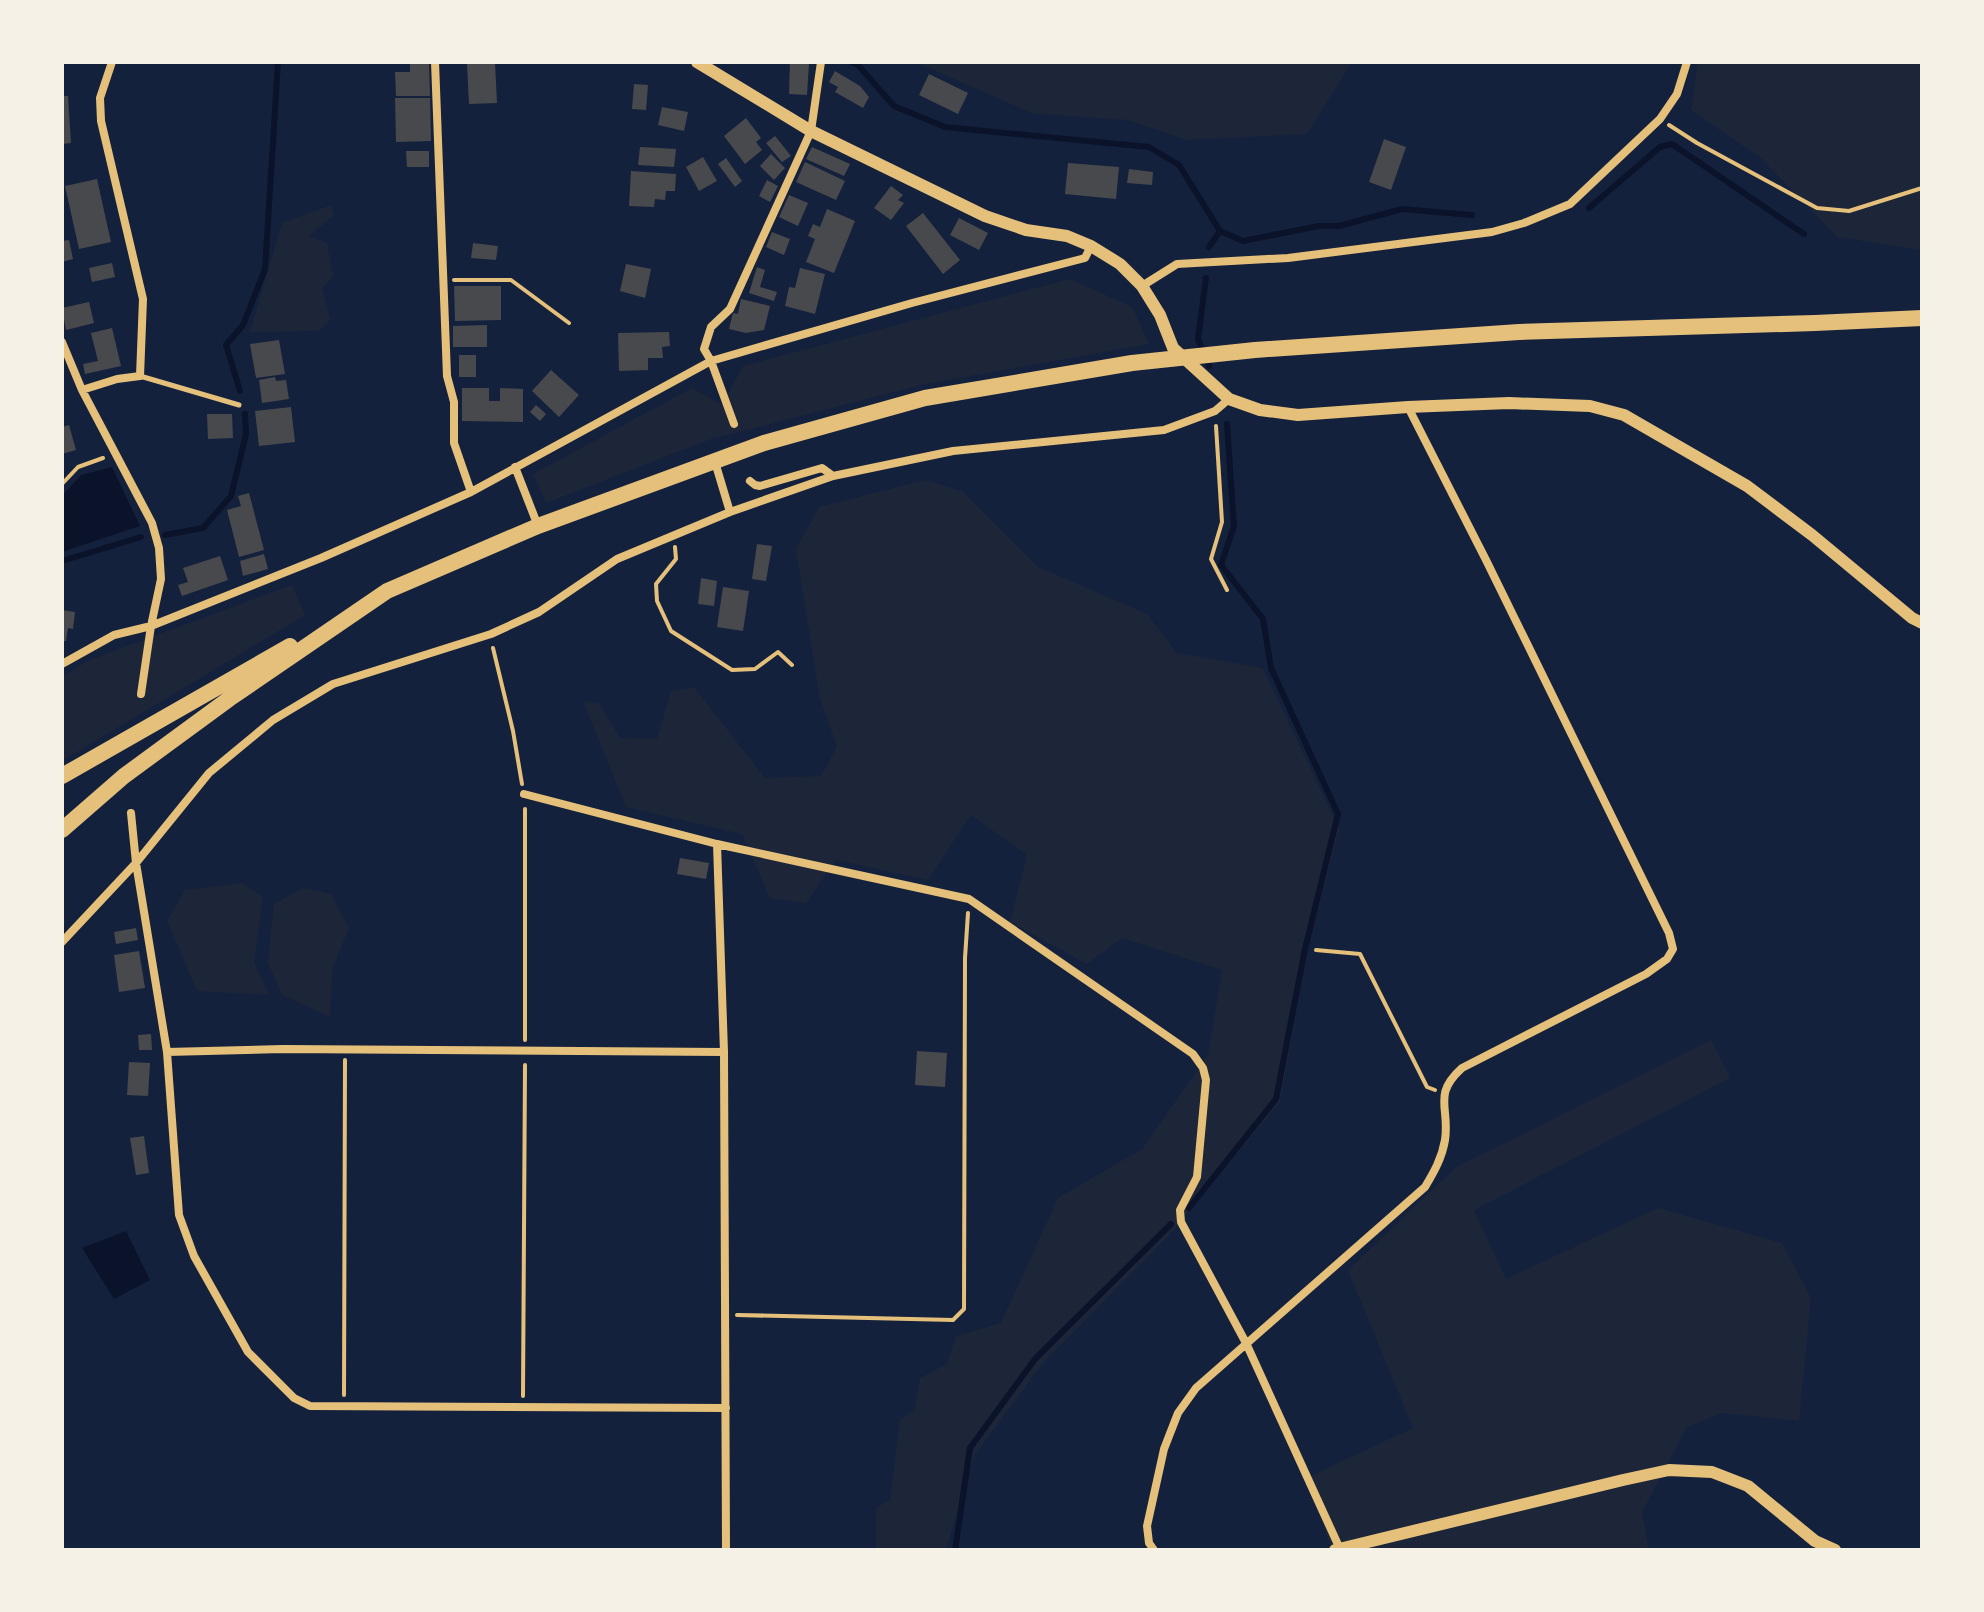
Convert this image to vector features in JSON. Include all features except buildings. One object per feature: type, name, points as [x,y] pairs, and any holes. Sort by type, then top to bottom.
[{"type":"highway","points":[[62,776],[387,591],[538,526],[764,443],[925,398],[1132,363],[1255,350],[1519,332],[1922,318]]},
{"type":"highway","points":[[62,830],[136,767],[387,591]]},
{"type":"street","points":[[82,390],[117,379],[140,376],[143,299],[101,121],[100,98],[112,62]]},
{"type":"street","points":[[435,62],[447,376],[454,402],[454,443],[471,492]]},
{"type":"street","points":[[697,62],[811,131],[985,216],[1026,230],[1067,236],[1120,264],[1142,286],[1160,315],[1173,348],[1229,399],[1260,410],[1298,415],[1509,403],[1590,406],[1624,415],[1747,486],[1922,623]]},
{"type":"street","points":[[734,424],[704,349],[711,327],[730,309],[811,131],[821,62]]},
{"type":"street","points":[[1142,286],[1177,264],[1288,258],[1492,232],[1524,223],[1570,204],[1660,119],[1677,94],[1687,62]]},
{"type":"street","points":[[62,664],[114,635],[151,626],[321,558],[471,492],[711,361],[912,303],[1085,258],[1091,246]]},
{"type":"street","points":[[62,342],[82,390],[152,523],[159,548],[161,579],[141,694]]},
{"type":"street","points":[[62,942],[136,863],[209,773],[273,720],[333,684],[491,634],[539,612],[617,559],[730,512],[833,476],[953,451],[1164,430],[1215,411],[1229,399]]},
{"type":"street","points":[[1154,1550],[1149,1543],[1147,1526],[1164,1449],[1178,1413],[1196,1388],[1425,1187],[1438,1165],[1446,1138],[1444,1094],[1450,1080],[1462,1068],[1646,974],[1667,959],[1673,949],[1669,933],[1562,712],[1408,407]]},
{"type":"street","points":[[714,461],[730,512]]},
{"type":"street","points":[[515,467],[538,526]]},
{"type":"street","points":[[750,481],[760,486],[822,468],[833,476]]},
{"type":"street","points":[[524,794],[717,844],[969,899],[1193,1054],[1203,1068],[1206,1080],[1197,1177],[1180,1210],[1181,1222],[1246,1343],[1338,1549],[1669,1470],[1712,1472],[1748,1486],[1815,1541],[1835,1550]]},
{"type":"street","points":[[131,813],[136,863],[167,1052],[179,1215],[194,1256],[248,1352],[294,1398],[310,1406],[726,1408]]},
{"type":"street","points":[[717,844],[724,1052],[726,1550]]},
{"type":"street","points":[[167,1052],[345,1049],[724,1052]]},
{"type":"lane","points":[[140,376],[239,405]]},
{"type":"path","points":[[1660,119],[1697,143],[1817,208],[1849,211],[1922,188]]},
{"type":"path","points":[[444,280],[511,280],[569,323]]},
{"type":"path","points":[[1215,411],[1222,522],[1211,559],[1227,590]]},
{"type":"path","points":[[62,484],[78,467],[116,453]]},
{"type":"path","points":[[673,535],[676,559],[656,584],[657,601],[671,631],[732,670],[755,669],[778,652],[792,665]]},
{"type":"path","points":[[491,634],[513,731],[526,815],[523,1407]]},
{"type":"path","points":[[725,1315],[953,1320],[964,1309],[965,958],[969,899]]},
{"type":"path","points":[[1316,950],[1360,954],[1427,1087],[1444,1094]]},
{"type":"path","points":[[344,1406],[345,1049]]},
{"type":"shaded area","points":[[915,62],[1352,62],[1307,134],[1187,140],[1128,120],[1034,114]]},
{"type":"shaded area","points":[[1698,62],[1922,62],[1922,250],[1837,237],[1761,158],[1691,110]]},
{"type":"shaded area","points":[[331,205],[334,215],[309,236],[327,243],[333,275],[322,288],[330,320],[319,331],[250,332],[282,223]]},
{"type":"shaded area","points":[[1070,279],[1132,307],[1149,344],[925,384],[711,439],[546,503],[533,474],[692,388],[722,405],[743,366]]},
{"type":"shaded area","points":[[112,467],[140,526],[62,552],[62,496],[81,475]]},
{"type":"shaded area","points":[[925,480],[962,491],[1038,567],[1147,614],[1177,653],[1263,668],[1339,829],[1307,953],[1280,1102],[1171,1233],[1043,1363],[974,1456],[946,1550],[876,1550],[876,1508],[890,1500],[900,1420],[915,1409],[920,1378],[947,1364],[956,1336],[1001,1323],[1058,1198],[1142,1149],[1208,1055],[1222,970],[1122,938],[1087,964],[1010,922],[1027,855],[971,815],[928,880],[836,860],[806,903],[770,898],[742,834],[626,807],[583,701],[599,703],[620,738],[657,739],[671,691],[694,687],[765,778],[821,776],[837,747],[820,699],[796,549],[819,507]]},
{"type":"shaded area","points":[[292,585],[305,615],[62,761],[62,677],[87,661]]},
{"type":"shaded area","points":[[242,883],[263,897],[254,962],[269,995],[197,991],[167,921],[185,890]]},
{"type":"shaded area","points":[[303,888],[331,894],[349,928],[332,970],[330,1017],[282,995],[268,963],[274,904]]},
{"type":"shaded area","points":[[1711,1040],[1730,1078],[1474,1210],[1506,1279],[1658,1208],[1782,1243],[1811,1298],[1799,1421],[1722,1413],[1687,1427],[1642,1512],[1649,1550],[1332,1550],[1306,1478],[1413,1428],[1348,1270],[1456,1167]]},
{"type":"shaded area","points":[[126,1231],[150,1280],[114,1299],[82,1248]]},
{"type":"waterway","points":[[240,391],[226,345],[243,325],[265,269],[278,62]]},
{"type":"waterway","points":[[851,62],[858,65],[894,106],[945,127],[1149,147],[1179,165],[1220,231],[1243,241],[1319,226],[1339,226],[1402,209],[1472,215]]},
{"type":"waterway","points":[[1589,208],[1660,147],[1672,144],[1804,234]]},
{"type":"waterway","points":[[1209,247],[1220,231]]},
{"type":"waterway","points":[[1206,278],[1198,339],[1209,366]]},
{"type":"waterway","points":[[165,535],[203,528],[231,496],[246,434],[245,414]]},
{"type":"waterway","points":[[1189,1208],[1276,1099],[1305,949],[1338,814],[1271,668],[1263,619],[1221,565],[1234,526],[1227,424]]},
{"type":"waterway","points":[[62,561],[141,537]]},
{"type":"waterway","points":[[955,1550],[970,1448],[1035,1359],[1171,1224]]}]
